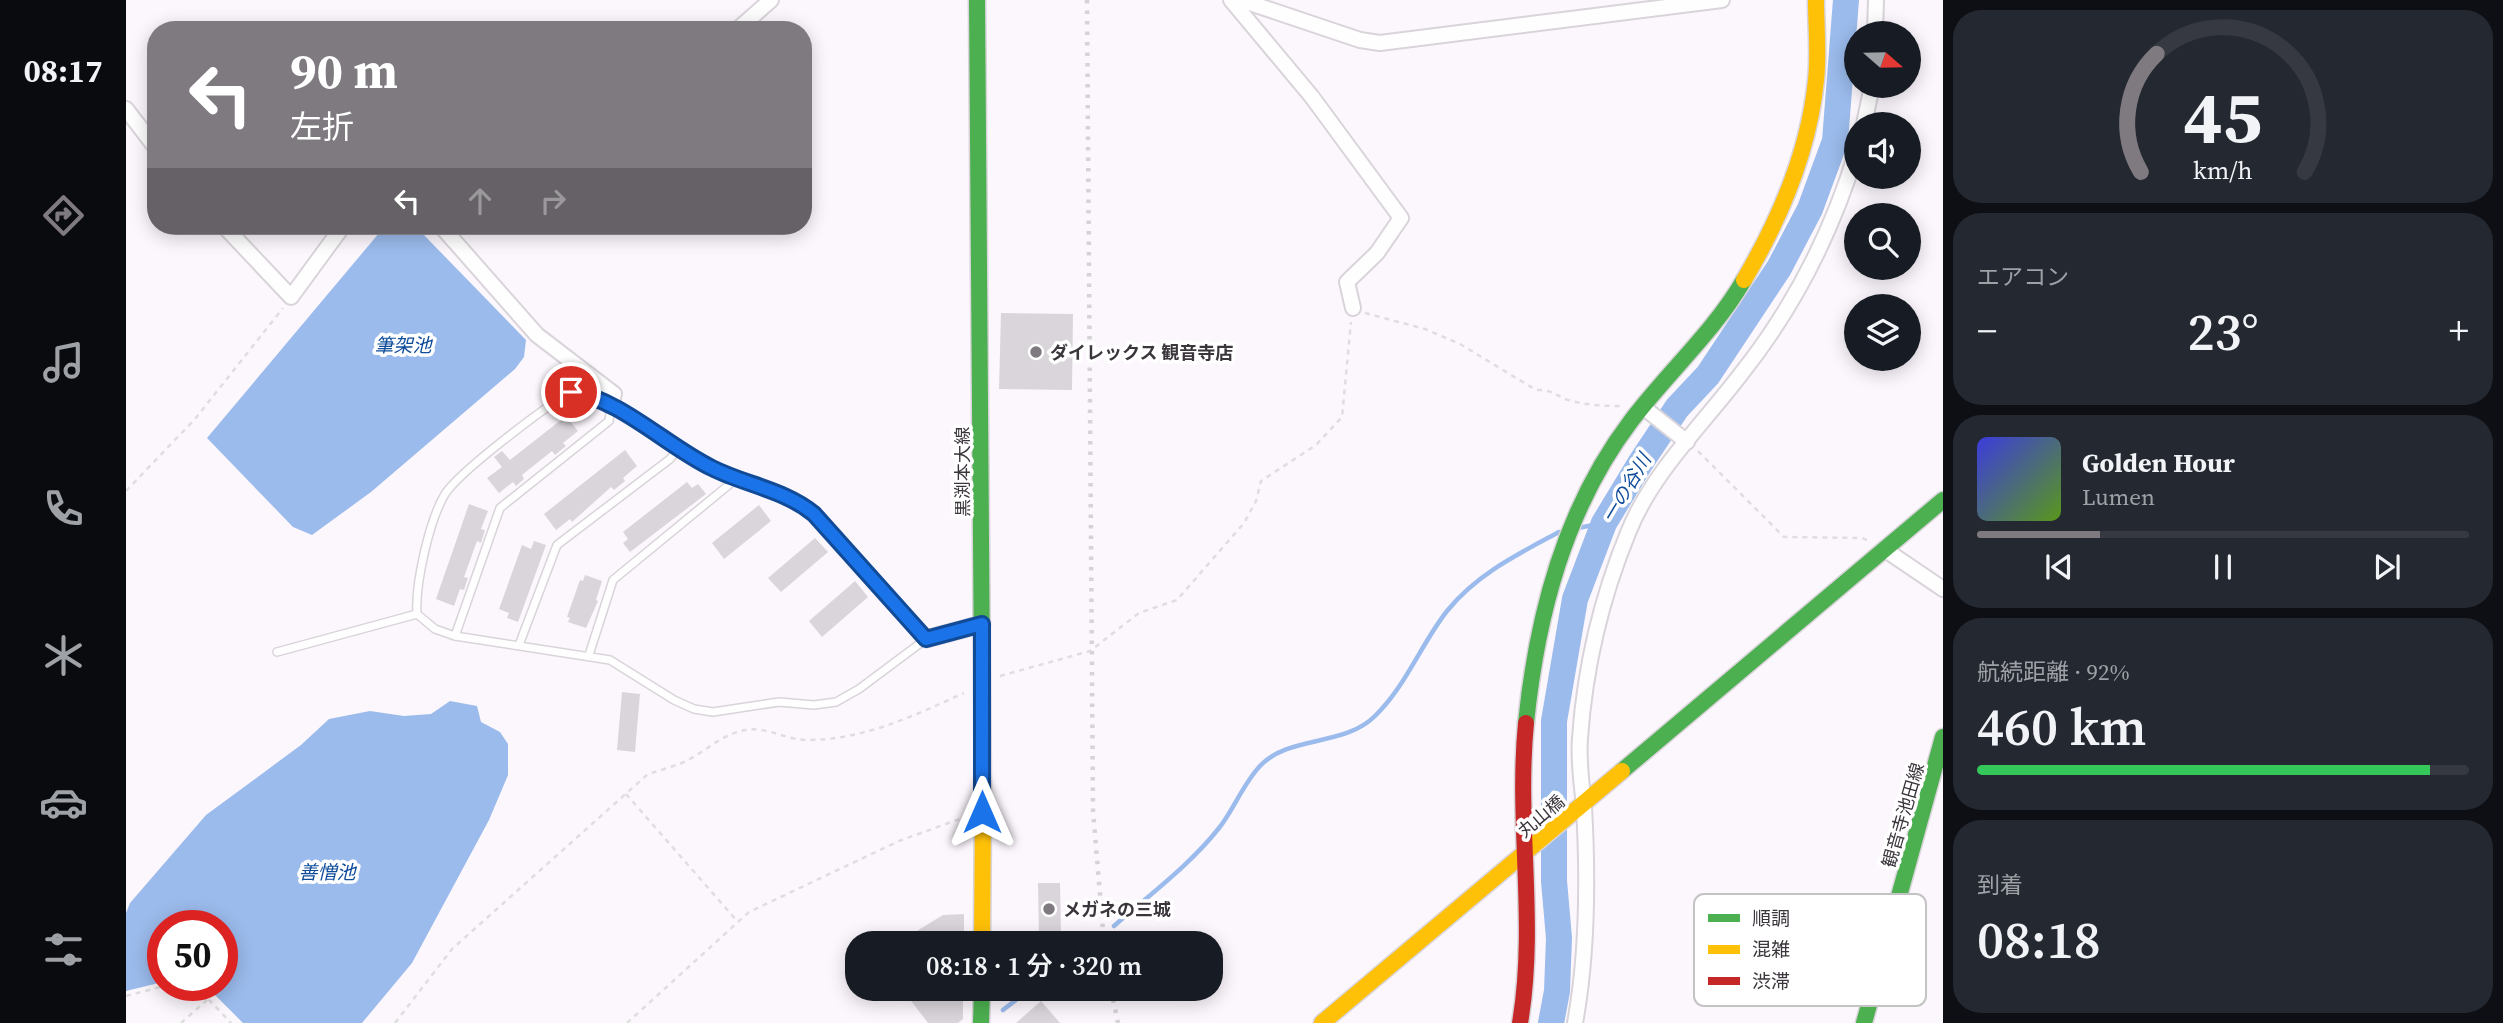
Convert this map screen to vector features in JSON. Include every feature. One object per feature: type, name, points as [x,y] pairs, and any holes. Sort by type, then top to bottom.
[{"type":"street","points":[[747,21],[771,0]]},
{"type":"street","name":"黒渕本大線","points":[[978,0],[982,624],[977,686],[982,931]]},
{"type":"street","points":[[1231,0],[1312,97],[1401,218],[1377,253],[1347,282],[1353,308]]},
{"type":"street","points":[[1241,0],[1360,40],[1380,43],[1722,0]]},
{"type":"street","points":[[1520,1023],[1527,979],[1530,922],[1522,799],[1536,646],[1564,544],[1575,514],[1616,445],[1643,407],[1720,317],[1752,265],[1778,212],[1796,167],[1810,119],[1816,85],[1816,0]]},
{"type":"street","points":[[1876,21],[1877,0]]},
{"type":"street","points":[[126,109],[147,136]]},
{"type":"street","points":[[1575,1023],[1582,987],[1586,903],[1580,739],[1597,625],[1629,529],[1654,487],[1771,335],[1795,299],[1817,257],[1845,189]]},
{"type":"street","points":[[232,235],[291,297],[336,235]]},
{"type":"street","points":[[449,235],[537,335],[614,394],[611,407]]},
{"type":"street","points":[[1643,407],[1687,442]]},
{"type":"street","name":"丸山橋","points":[[1322,1023],[1524,856],[1943,500]]},
{"type":"street","points":[[1884,549],[1943,589]]},
{"type":"street","points":[[926,639],[982,624]]},
{"type":"street","name":"観音寺池田線","points":[[1900,894],[1943,737]]},
{"type":"street","points":[[981,1023],[982,1001]]},
{"type":"street","name":"観音寺池田線","points":[[1864,1023],[1869,1006]]},
{"type":"lane","points":[[571,392],[586,394],[611,407],[679,449],[736,479],[798,501],[814,514],[926,639],[859,689],[836,702],[814,705],[779,702],[713,712],[694,709],[674,700],[629,669],[610,660],[455,636],[435,629],[417,614],[416,593],[436,515],[446,494],[463,475],[571,392]]},
{"type":"lane","points":[[455,636],[500,508],[609,421],[611,407]]},
{"type":"lane","points":[[519,645],[556,545],[670,459],[679,449]]},
{"type":"lane","points":[[589,655],[613,580],[736,479]]},
{"type":"lane","points":[[277,652],[417,614]]},
{"type":"path","points":[[126,491],[195,419],[291,297]]},
{"type":"path","points":[[395,1023],[452,949],[648,774],[686,761],[718,741],[743,730],[758,729],[794,740],[859,735],[894,725],[977,686],[1090,651],[1139,613],[1177,600],[1244,523],[1256,501],[1261,481],[1316,445],[1342,417],[1353,308],[1425,329],[1460,344],[1536,390],[1549,389],[1566,399],[1595,405],[1643,407]]},
{"type":"path","points":[[1687,442],[1784,537],[1862,537],[1884,549]]},
{"type":"path","points":[[626,794],[738,922]]},
{"type":"path","points":[[626,1023],[749,912],[898,841],[971,816]]},
{"type":"path","points":[[126,996],[147,990]]},
{"type":"path","points":[[181,1023],[206,1001]]},
{"type":"path","points":[[210,1001],[231,1023]]},
{"type":"water","name":"筆架池","points":[[377,235],[424,235],[526,340],[524,357],[515,369],[371,492],[312,535],[293,527],[207,438]]},
{"type":"water","name":"善憎池","points":[[450,701],[477,706],[481,722],[500,732],[508,744],[508,775],[489,820],[412,963],[362,1023],[243,1023],[221,1001],[238,1001],[238,910],[147,910],[147,986],[126,991],[126,913],[130,903],[206,815],[301,745],[329,719],[370,711],[404,716],[431,714]]},
{"type":"building","name":"ダイレックス 観音寺店","points":[[1001,313],[1073,314],[1072,390],[999,389]]},
{"type":"building","points":[[566,416],[578,431],[563,443],[566,446],[555,455],[552,451],[522,475],[524,479],[516,486],[513,482],[499,493],[487,478],[502,467],[494,457],[502,451],[510,460]]},
{"type":"building","points":[[625,450],[637,466],[623,478],[625,481],[614,490],[611,487],[572,522],[570,519],[556,530],[544,514]]},
{"type":"building","points":[[687,482],[692,488],[698,484],[706,494],[630,552],[623,543],[628,539],[623,532]]},
{"type":"building","points":[[469,504],[488,511],[481,529],[485,530],[481,543],[477,541],[464,577],[468,578],[464,590],[460,589],[454,606],[436,599]]},
{"type":"building","points":[[759,505],[771,521],[724,559],[712,543]]},
{"type":"building","points":[[815,538],[828,552],[781,592],[768,578]]},
{"type":"building","points":[[534,541],[546,545],[518,622],[507,618],[509,613],[499,609],[522,545],[531,549]]},
{"type":"building","points":[[585,575],[602,581],[596,600],[598,601],[586,628],[568,622],[570,618],[567,617],[580,580],[583,581]]},
{"type":"building","points":[[855,581],[868,597],[822,637],[809,621]]},
{"type":"building","points":[[622,692],[640,694],[635,752],[617,750]]},
{"type":"building","name":"メガネの三城","points":[[1038,883],[1060,883],[1061,931],[1039,931]]},
{"type":"building","points":[[964,914],[964,931],[917,931],[943,915]]},
{"type":"building","points":[[911,1001],[963,1001],[963,1019],[958,1023],[928,1023]]},
{"type":"building","points":[[1041,1001],[1060,1023],[1016,1023]]},
{"type":"waterway","name":"一の谷川","points":[[1551,1023],[1557,991],[1559,938],[1554,881],[1554,721],[1575,599],[1604,523],[1677,408],[1708,375],[1779,268],[1810,209],[1835,141],[1846,0]]},
{"type":"waterway","points":[[1578,528],[1604,523]]},
{"type":"waterway","points":[[1114,926],[1208,842],[1260,766],[1286,749],[1348,733],[1375,716],[1396,692],[1438,624],[1459,598],[1499,566],[1559,532]]},
{"type":"waterway","points":[[1003,1010],[1015,1001]]},
{"type":"railway","points":[[1087,0],[1093,810],[1103,931]]},
{"type":"railway","points":[[1113,1001],[1118,1023]]},
{"type":"traffic: fast","points":[[977,0],[983,809]]},
{"type":"traffic: fast","points":[[1526,723],[1538,642],[1547,603],[1558,564],[1588,490],[1631,421],[1718,318],[1744,280]]},
{"type":"traffic: fast","points":[[1622,771],[1943,500]]},
{"type":"traffic: fast","points":[[926,639],[982,624]]},
{"type":"traffic: fast","points":[[1900,894],[1943,737]]},
{"type":"traffic: fast","points":[[981,1023],[982,1001]]},
{"type":"traffic: fast","points":[[1864,1023],[1869,1006]]},
{"type":"traffic: slow","points":[[1744,280],[1781,209],[1807,133],[1817,70],[1816,0]]},
{"type":"traffic: slow","points":[[1322,1023],[1622,771]]},
{"type":"traffic: slow","points":[[982,931],[983,809]]},
{"type":"traffic: jam","points":[[1520,1023],[1527,948],[1523,798],[1526,723]]},
{"type":"place","name":"ダイレックス 観音寺店","points":[[1036,352]]},
{"type":"place","name":"メガネの三城","points":[[1049,909]]},
{"type":"route","points":[[571,392],[586,394],[611,407],[709,467],[798,501],[814,514],[913,628],[926,639],[982,624],[982,812]]}]
